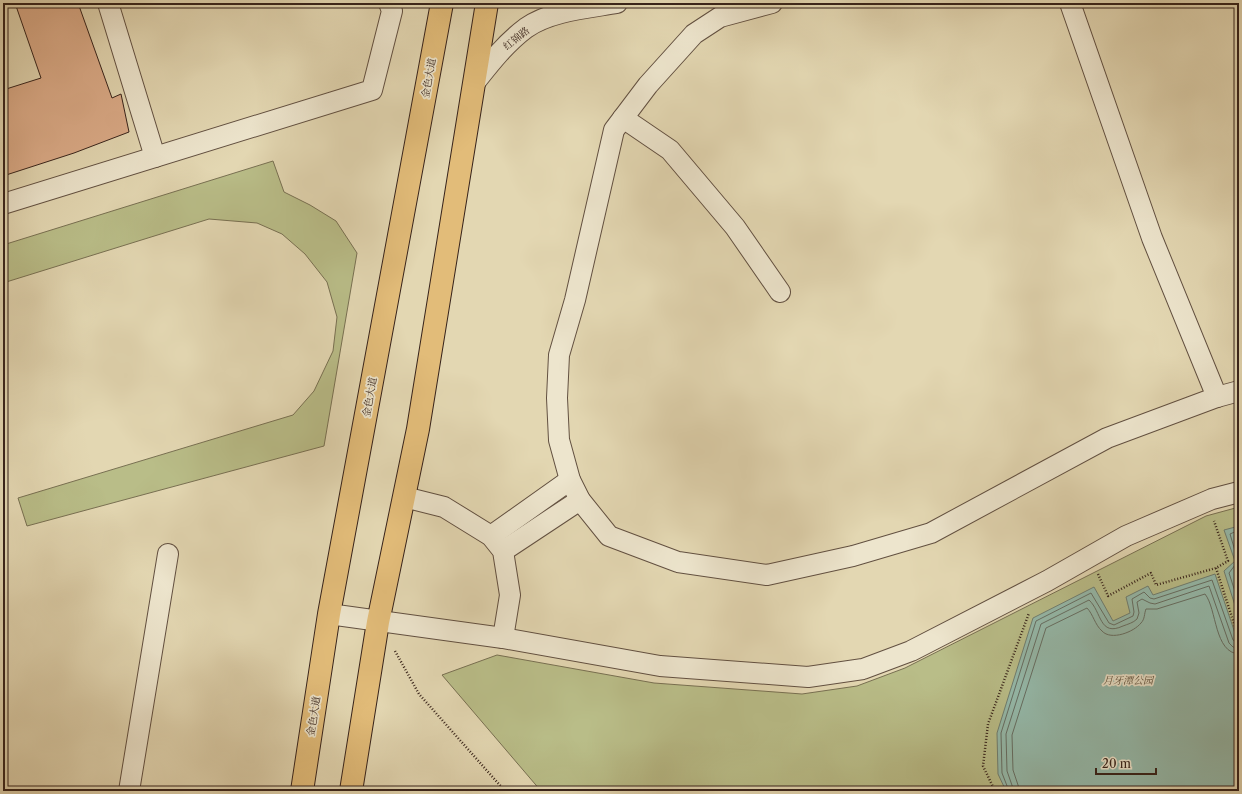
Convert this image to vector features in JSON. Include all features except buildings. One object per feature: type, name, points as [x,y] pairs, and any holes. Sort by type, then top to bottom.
[{"type":"main road","name":"金色大道","points":[[302,791],[329,614],[442,3]]},
{"type":"main road","points":[[351,791],[378,622],[418,429],[476,81],[487,3]]},
{"type":"street","points":[[108,3],[155,157]]},
{"type":"street","points":[[3,204],[372,90],[392,11],[389,3]]},
{"type":"street","name":"红锦路","points":[[476,81],[501,50],[527,28],[550,17],[617,3]]},
{"type":"street","points":[[772,3],[720,16],[694,34],[648,85],[614,130],[592,217],[575,300],[559,355],[557,398],[559,440],[570,480],[580,500],[610,536],[678,562],[767,575],[853,556],[931,533],[1107,438],[1217,397],[1239,391]]},
{"type":"street","points":[[1070,3],[1152,238],[1217,397]]},
{"type":"street","points":[[623,118],[670,150],[735,227],[780,292]]},
{"type":"street","points":[[497,544],[570,480]]},
{"type":"street","points":[[329,614],[378,622],[503,638],[660,666],[808,677],[862,669],[911,651],[1047,581],[1126,536],[1212,499],[1239,492]]},
{"type":"street","points":[[404,497],[444,507],[497,544],[510,595],[503,638]]},
{"type":"street","points":[[497,544],[580,500]]},
{"type":"street","points":[[130,791],[168,554]]},
{"type":"path","points":[[1092,577],[1098,573],[1108,596],[1151,573],[1156,585],[1216,568],[1228,561],[1213,521],[1220,519]]},
{"type":"path","points":[[1216,568],[1239,639]]},
{"type":"path","points":[[995,791],[983,766],[988,724],[1029,612],[1035,609]]},
{"type":"path","points":[[378,622],[420,694],[505,791]]},
{"type":"green space","points":[[273,161],[284,192],[310,205],[336,221],[357,253],[324,446],[27,526],[18,498],[293,415],[314,391],[333,351],[337,317],[327,282],[305,254],[282,234],[257,223],[209,219],[3,283],[3,245]]},
{"type":"green space","name":"月牙潭公园","points":[[1239,507],[1239,791],[541,791],[442,675],[497,655],[654,683],[802,694],[857,686],[905,668],[1206,516]]},
{"type":"water","points":[[1239,526],[1239,618],[1224,571],[1235,561],[1224,530]]},
{"type":"water","points":[[1215,574],[1239,645],[1239,791],[1006,791],[998,774],[997,733],[1033,618],[1094,587],[1113,621],[1130,613],[1126,597],[1148,586],[1153,595]]}]
